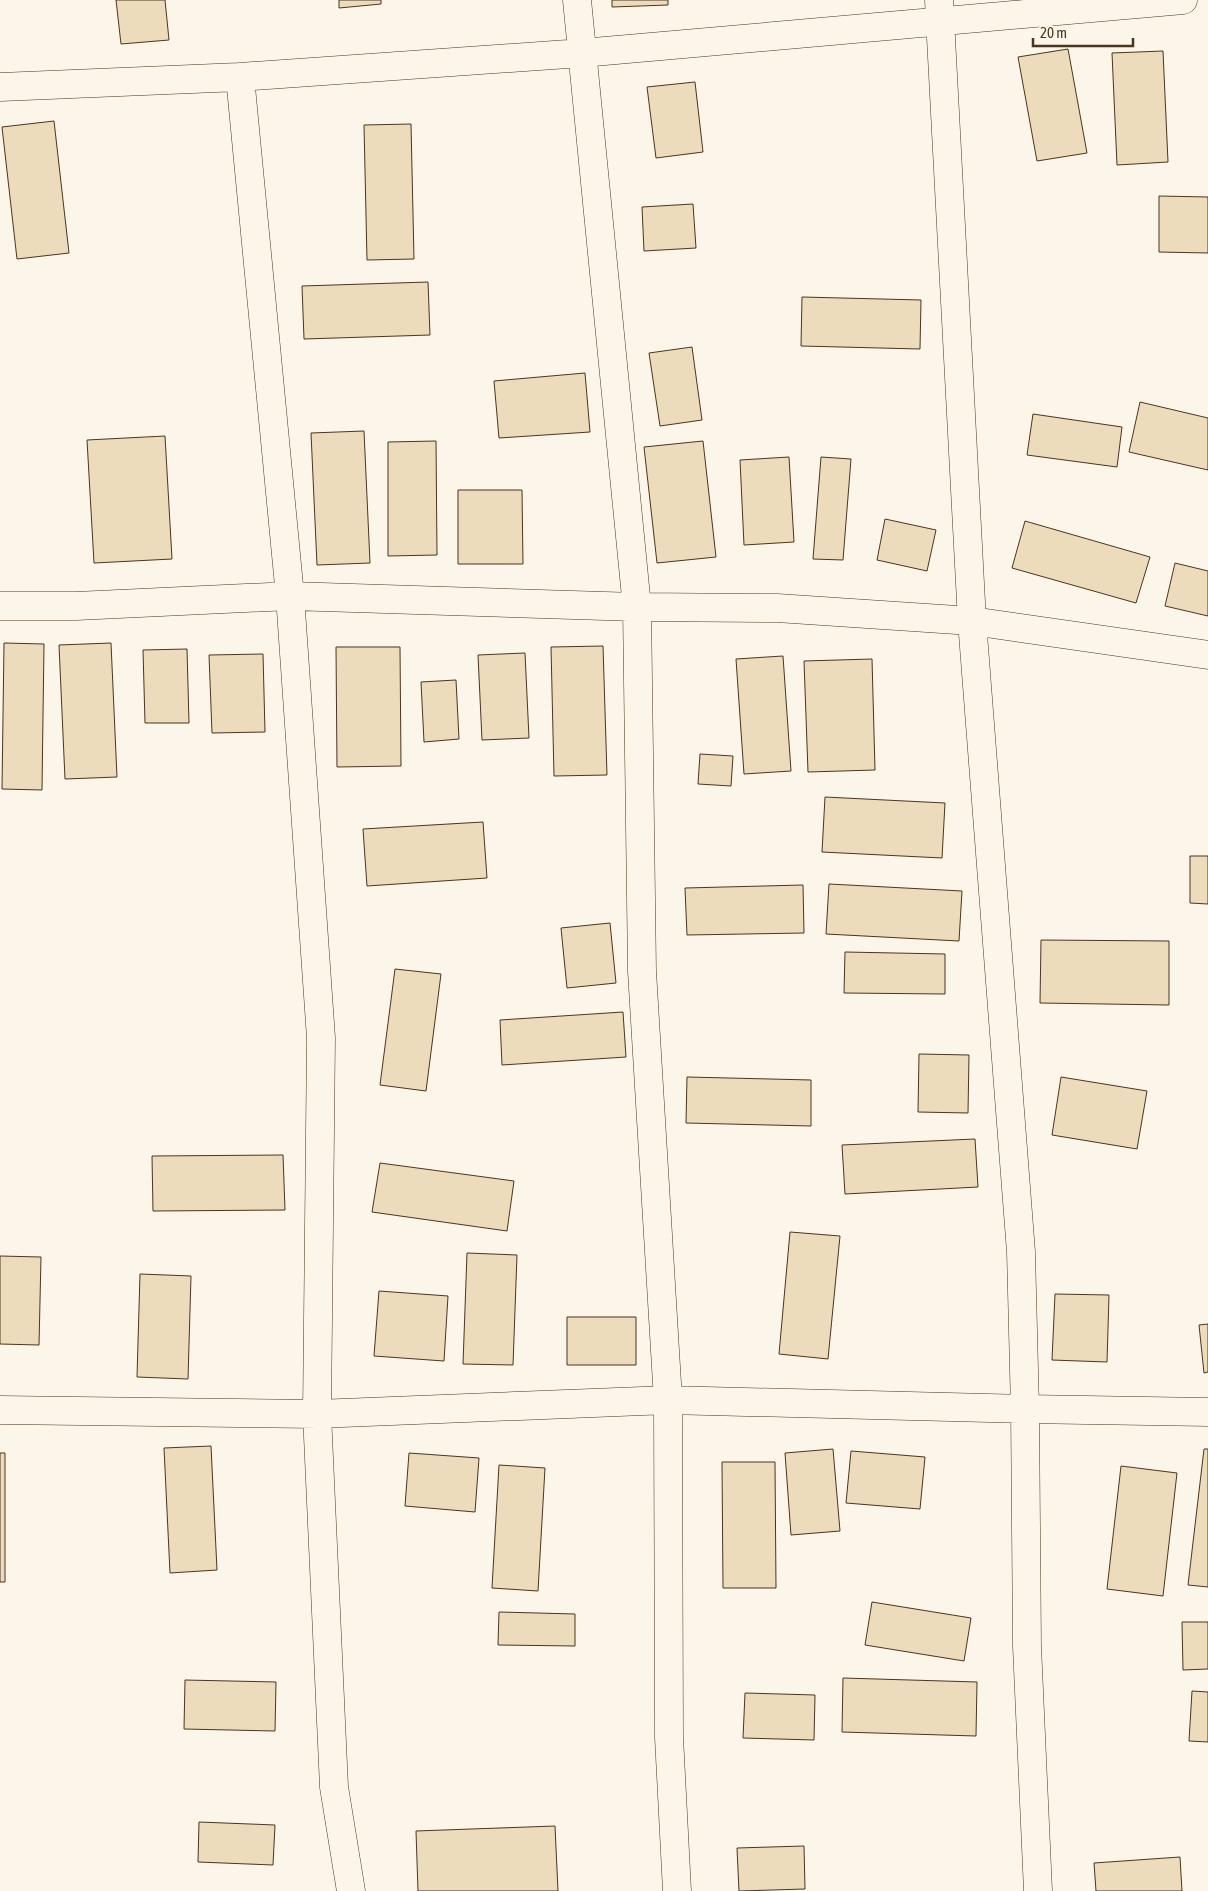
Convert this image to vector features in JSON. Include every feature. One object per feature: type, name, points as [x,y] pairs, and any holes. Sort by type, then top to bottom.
[{"type":"street","points":[[577,0],[637,607],[642,971],[668,1400],[669,1737],[677,1891]]},
{"type":"street","points":[[0,87],[240,77],[582,54],[939,10],[1183,0]]},
{"type":"street","points":[[939,10],[972,621],[1021,1252],[1025,1409],[1027,1646],[1038,1891]]},
{"type":"street","points":[[240,77],[290,596],[321,1038],[317,1414],[334,1787],[351,1891]]},
{"type":"street","points":[[0,606],[76,606],[290,596],[637,607],[777,608],[972,621],[1208,655]]},
{"type":"street","points":[[0,1410],[317,1414],[668,1400],[1208,1412]]},
{"type":"building","points":[[116,0],[165,0],[169,40],[121,44]]},
{"type":"building","points":[[339,0],[381,0],[381,4],[339,8]]},
{"type":"building","points":[[612,0],[668,0],[668,5],[612,7]]},
{"type":"building","points":[[1068,49],[1087,153],[1037,161],[1018,57]]},
{"type":"building","points":[[1163,51],[1168,162],[1117,165],[1112,53]]},
{"type":"building","points":[[695,82],[703,152],[656,158],[647,87]]},
{"type":"building","points":[[54,121],[69,253],[17,259],[2,127]]},
{"type":"building","points":[[411,124],[414,259],[367,260],[364,125]]},
{"type":"building","points":[[1159,196],[1208,197],[1208,253],[1159,252]]},
{"type":"building","points":[[693,204],[696,248],[644,251],[642,207]]},
{"type":"building","points":[[428,282],[430,335],[304,339],[302,286]]},
{"type":"building","points":[[802,297],[921,300],[920,349],[801,346]]},
{"type":"building","points":[[692,347],[702,420],[660,426],[649,353]]},
{"type":"building","points":[[585,373],[590,432],[499,438],[494,381]]},
{"type":"building","points":[[1140,402],[1208,418],[1208,470],[1129,452]]},
{"type":"building","points":[[1033,414],[1122,427],[1117,467],[1027,455]]},
{"type":"building","points":[[364,431],[370,563],[317,565],[311,433]]},
{"type":"building","points":[[165,436],[172,559],[94,563],[87,440]]},
{"type":"building","points":[[436,441],[437,555],[388,556],[388,442]]},
{"type":"building","points":[[703,441],[716,557],[657,563],[644,447]]},
{"type":"building","points":[[789,457],[794,542],[744,545],[740,460]]},
{"type":"building","points":[[821,457],[851,459],[843,560],[813,559]]},
{"type":"building","points":[[458,490],[522,490],[523,564],[458,564]]},
{"type":"building","points":[[885,519],[936,530],[927,571],[877,560]]},
{"type":"building","points":[[1025,521],[1150,557],[1136,603],[1012,568]]},
{"type":"building","points":[[1175,563],[1208,571],[1208,616],[1165,606]]},
{"type":"building","points":[[4,643],[44,644],[42,790],[2,789]]},
{"type":"building","points":[[111,643],[117,777],[65,779],[59,645]]},
{"type":"building","points":[[603,646],[607,775],[554,776],[551,647]]},
{"type":"building","points":[[336,647],[400,647],[401,766],[337,767]]},
{"type":"building","points":[[187,649],[189,723],[145,723],[143,650]]},
{"type":"building","points":[[525,653],[529,738],[482,740],[478,655]]},
{"type":"building","points":[[263,654],[265,732],[212,733],[209,655]]},
{"type":"building","points":[[783,656],[791,771],[744,774],[736,659]]},
{"type":"building","points":[[872,659],[875,770],[808,772],[804,661]]},
{"type":"building","points":[[456,680],[459,739],[424,742],[421,682]]},
{"type":"building","points":[[700,754],[733,756],[731,786],[698,784]]},
{"type":"building","points":[[825,797],[945,803],[942,858],[822,852]]},
{"type":"building","points":[[483,822],[487,878],[367,886],[363,829]]},
{"type":"building","points":[[1190,856],[1208,856],[1208,904],[1190,903]]},
{"type":"building","points":[[829,884],[962,891],[959,941],[826,934]]},
{"type":"building","points":[[803,885],[804,933],[687,935],[685,888]]},
{"type":"building","points":[[610,923],[616,983],[567,988],[561,928]]},
{"type":"building","points":[[1041,940],[1169,941],[1169,1005],[1040,1003]]},
{"type":"building","points":[[845,952],[945,954],[945,994],[844,993]]},
{"type":"building","points":[[395,969],[441,974],[426,1091],[380,1085]]},
{"type":"building","points":[[623,1012],[626,1057],[502,1065],[500,1020]]},
{"type":"building","points":[[919,1054],[969,1055],[968,1113],[918,1112]]},
{"type":"building","points":[[687,1077],[811,1080],[811,1126],[686,1123]]},
{"type":"building","points":[[1061,1077],[1147,1091],[1137,1149],[1052,1135]]},
{"type":"building","points":[[975,1139],[978,1187],[845,1194],[842,1145]]},
{"type":"building","points":[[283,1155],[285,1210],[153,1211],[152,1156]]},
{"type":"building","points":[[380,1163],[514,1181],[507,1231],[372,1212]]},
{"type":"building","points":[[790,1232],[840,1236],[828,1359],[779,1354]]},
{"type":"building","points":[[467,1253],[517,1255],[513,1365],[463,1364]]},
{"type":"building","points":[[0,1256],[41,1257],[39,1345],[0,1344]]},
{"type":"building","points":[[140,1274],[191,1276],[188,1379],[137,1377]]},
{"type":"building","points":[[379,1291],[448,1296],[444,1361],[374,1356]]},
{"type":"building","points":[[1055,1294],[1109,1295],[1107,1362],[1052,1360]]},
{"type":"building","points":[[567,1317],[636,1317],[636,1365],[567,1365]]},
{"type":"building","points":[[1208,1324],[1208,1372],[1204,1373],[1199,1325]]},
{"type":"building","points":[[211,1446],[217,1570],[170,1573],[164,1448]]},
{"type":"building","points":[[833,1449],[840,1531],[791,1535],[785,1453]]},
{"type":"building","points":[[1204,1449],[1208,1449],[1208,1587],[1188,1585]]},
{"type":"building","points":[[851,1451],[925,1457],[920,1509],[846,1503]]},
{"type":"building","points":[[0,1453],[5,1453],[5,1582],[0,1582]]},
{"type":"building","points":[[409,1453],[479,1458],[475,1512],[405,1506]]},
{"type":"building","points":[[722,1462],[775,1462],[776,1588],[723,1588]]},
{"type":"building","points":[[499,1465],[545,1468],[538,1591],[492,1588]]},
{"type":"building","points":[[1121,1466],[1177,1473],[1163,1596],[1107,1589]]},
{"type":"building","points":[[872,1602],[971,1618],[964,1661],[865,1645]]},
{"type":"building","points":[[499,1612],[575,1614],[575,1646],[498,1645]]},
{"type":"building","points":[[1182,1622],[1208,1622],[1208,1669],[1183,1670]]},
{"type":"building","points":[[843,1678],[977,1682],[976,1736],[842,1732]]},
{"type":"building","points":[[185,1680],[276,1682],[275,1731],[184,1729]]},
{"type":"building","points":[[1192,1691],[1208,1692],[1208,1742],[1189,1741]]},
{"type":"building","points":[[745,1693],[815,1695],[814,1740],[743,1738]]},
{"type":"building","points":[[199,1822],[275,1825],[273,1865],[198,1862]]},
{"type":"building","points":[[555,1826],[558,1891],[418,1891],[416,1831]]},
{"type":"building","points":[[804,1846],[805,1889],[739,1891],[737,1848]]},
{"type":"building","points":[[1180,1857],[1182,1891],[1096,1891],[1094,1863]]}]
